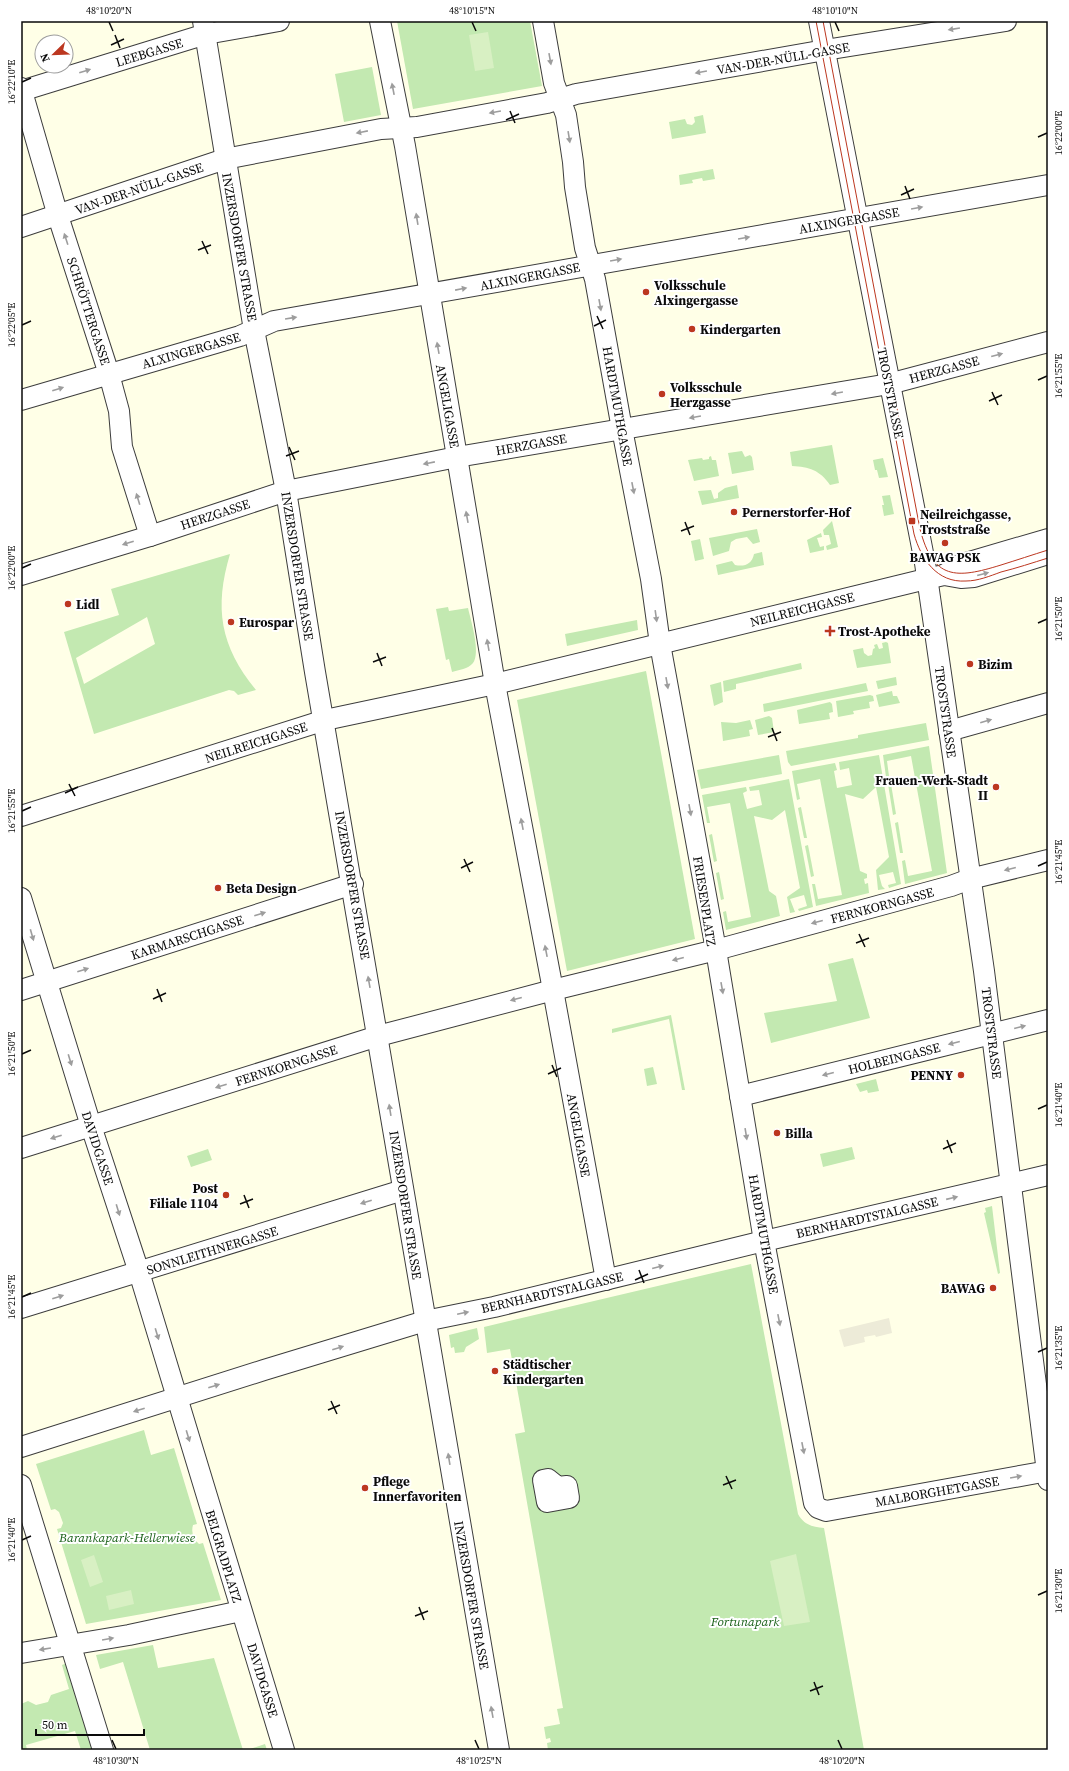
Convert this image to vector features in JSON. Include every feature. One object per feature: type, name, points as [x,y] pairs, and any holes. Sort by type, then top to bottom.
[{"type":"street","name":"LEEBGASSE","points":[[21,90],[204,28],[279,21]]},
{"type":"street","name":"ANGELIGASSE","points":[[380,21],[400,127],[495,684]]},
{"type":"street","name":"HARDTMUTHGASSE","points":[[543,21],[554,83],[566,114],[575,187],[585,248],[595,279],[651,579],[660,644]]},
{"type":"street","name":"TROSTSTRASSE","points":[[819,21],[924,563],[935,577],[948,731],[992,1033],[1048,1475]]},
{"type":"street","name":"VAN-DER-NÜLL-GASSE","points":[[21,227],[58,216],[225,158],[381,129],[424,126],[547,103],[576,94],[825,50],[1006,21]]},
{"type":"street","name":"INZERSDORFER STRASSE","points":[[204,28],[254,330],[286,491],[425,1321],[499,1750]]},
{"type":"street","name":"SCHRÖTTERGASSE","points":[[21,90],[58,216],[109,374],[119,411],[122,447],[150,536]]},
{"type":"street","name":"ALXINGERGASSE","points":[[21,400],[240,336],[274,321],[429,295],[590,264],[1048,185]]},
{"type":"street","name":"HERZGASSE","points":[[21,575],[150,536],[286,491],[457,457],[889,384],[1048,342]]},
{"type":"street","name":"NEILREICHGASSE","points":[[660,644],[935,577],[959,565],[1048,539]]},
{"type":"street","name":"NEILREICHGASSE","points":[[935,577],[974,577],[1048,554]]},
{"type":"street","points":[[553,990],[495,684],[660,644]]},
{"type":"street","name":"FRIESENPLATZ","points":[[553,990],[716,950],[660,644]]},
{"type":"street","name":"NEILREICHGASSE","points":[[21,816],[325,720],[495,684]]},
{"type":"street","points":[[948,731],[1048,704]]},
{"type":"street","name":"FERNKORNGASSE","points":[[716,950],[951,886],[970,879],[1048,860]]},
{"type":"street","name":"KARMARSCHGASSE","points":[[21,990],[353,884]]},
{"type":"street","name":"DAVIDGASSE","points":[[21,898],[45,982],[90,1126],[139,1272],[177,1398]]},
{"type":"street","name":"HARDTMUTHGASSE","points":[[716,950],[764,1241],[814,1503],[818,1508],[826,1511]]},
{"type":"street","name":"ANGELIGASSE","points":[[553,990],[606,1280]]},
{"type":"street","name":"FERNKORNGASSE","points":[[21,1148],[378,1036],[553,990]]},
{"type":"street","name":"HOLBEINGASSE","points":[[740,1096],[1048,1020]]},
{"type":"street","name":"BERNHARDTSTALGASSE","points":[[177,1398],[425,1321],[606,1280],[764,1241],[1048,1175]]},
{"type":"street","name":"SONNLEITHNERGASSE","points":[[21,1308],[403,1190]]},
{"type":"street","points":[[21,1447],[177,1398]]},
{"type":"street","name":"BELGRADPLATZ","points":[[70,1645],[129,1635],[241,1611],[177,1398]]},
{"type":"street","name":"MALBORGHETGASSE","points":[[826,1511],[1048,1475]]},
{"type":"street","points":[[21,1485],[103,1750]]},
{"type":"street","name":"DAVIDGASSE","points":[[241,1611],[284,1750]]},
{"type":"street","points":[[21,1653],[70,1645]]},
{"type":"green space","points":[[397,21],[530,21],[542,86],[413,109]]},
{"type":"green space","points":[[488,32],[494,68],[475,71],[469,35]]},
{"type":"green space","points":[[372,67],[381,115],[344,122],[335,74]]},
{"type":"green space","points":[[703,115],[706,133],[672,139],[669,122],[685,119],[687,124],[692,125],[695,122],[694,117]]},
{"type":"green space","points":[[713,169],[715,179],[703,181],[702,178],[692,180],[693,183],[680,185],[679,175]]},
{"type":"green space","points":[[832,445],[839,483],[830,485],[814,470],[792,466],[790,452]]},
{"type":"green space","points":[[742,451],[745,457],[750,455],[752,457],[754,470],[732,474],[728,453]]},
{"type":"green space","points":[[711,456],[712,460],[716,460],[719,476],[694,481],[688,460],[702,458],[703,460],[709,459]]},
{"type":"green space","points":[[883,458],[888,477],[879,478],[877,470],[875,470],[873,460]]},
{"type":"green space","points":[[737,485],[739,498],[702,505],[698,491],[711,490],[714,499],[718,498],[718,493],[725,488]]},
{"type":"green space","points":[[890,495],[894,514],[884,516],[882,496]]},
{"type":"green space","points":[[832,521],[838,547],[827,550],[826,546],[831,544],[829,535],[824,535],[823,530]]},
{"type":"green space","points":[[757,529],[760,542],[753,544],[747,537],[736,539],[731,542],[729,551],[713,556],[709,538]]},
{"type":"green space","points":[[821,533],[822,537],[817,538],[820,547],[824,546],[824,550],[810,553],[807,540]]},
{"type":"green space","points":[[700,539],[704,559],[695,561],[691,541]]},
{"type":"green space","points":[[762,552],[764,565],[718,575],[716,565],[732,561],[735,565],[742,566],[748,564],[752,560],[754,554]]},
{"type":"green space","points":[[230,554],[222,592],[224,626],[234,658],[256,690],[238,695],[234,691],[229,690],[94,734],[64,632],[119,615],[111,589]],"holes":[[[147,617],[155,644],[84,684],[76,658]]]},
{"type":"green space","points":[[448,607],[449,611],[468,608],[476,645],[473,663],[466,668],[452,672],[449,659],[446,660],[436,609]]},
{"type":"green space","points":[[637,620],[638,630],[567,646],[565,634]]},
{"type":"green space","points":[[882,643],[888,643],[891,663],[857,668],[853,650],[863,648],[864,653],[868,656],[872,655],[873,649],[875,648],[874,645],[877,644],[879,649],[883,648]]},
{"type":"green space","points":[[801,663],[802,669],[736,684],[736,689],[724,692],[723,681]]},
{"type":"green space","points":[[646,671],[695,939],[567,971],[517,700]]},
{"type":"green space","points":[[896,677],[897,685],[878,689],[876,681]]},
{"type":"green space","points":[[721,682],[723,702],[714,706],[710,685]]},
{"type":"green space","points":[[866,683],[868,691],[764,712],[763,704]]},
{"type":"green space","points":[[892,691],[893,696],[897,696],[900,703],[879,707],[876,695]]},
{"type":"green space","points":[[870,695],[873,696],[874,701],[869,702],[870,708],[853,711],[854,714],[838,717],[836,701]]},
{"type":"green space","points":[[830,702],[832,704],[833,712],[829,713],[830,719],[799,724],[797,710]]},
{"type":"green space","points":[[769,716],[772,718],[774,732],[758,735],[755,720]]},
{"type":"green space","points":[[750,720],[753,729],[749,730],[750,736],[723,741],[721,722],[736,723]]},
{"type":"green space","points":[[926,723],[929,740],[791,766],[788,762],[786,751],[858,738],[858,735]]},
{"type":"green space","points":[[929,746],[947,873],[905,884],[902,861],[905,860],[908,876],[932,871],[911,756],[887,761],[889,776],[886,777],[883,755]]},
{"type":"green space","points":[[779,755],[782,774],[701,789],[697,770]]},
{"type":"green space","points":[[879,755],[901,884],[889,888],[888,885],[896,883],[893,872],[879,875],[882,886],[885,889],[878,890],[876,870],[889,857],[876,787],[863,799],[845,794],[860,871],[867,874],[867,878],[864,879],[865,884],[868,883],[869,893],[816,906],[812,884],[815,884],[818,899],[842,895],[820,779],[797,784],[800,799],[797,800],[792,771],[835,763],[837,770],[834,771],[837,788],[852,785],[849,768],[840,770],[839,762]]},
{"type":"green space","points":[[789,779],[813,907],[799,911],[798,909],[807,906],[804,895],[790,899],[795,912],[790,913],[787,897],[800,888],[785,810],[772,820],[754,816],[769,891],[776,896],[780,916],[726,930],[723,912],[726,911],[728,922],[751,917],[730,803],[707,807],[710,823],[707,823],[702,795],[746,787],[747,791],[743,793],[747,809],[762,805],[759,790],[750,791],[749,787]]},
{"type":"green space","points":[[888,784],[891,784],[896,814],[893,815]]},
{"type":"green space","points":[[801,807],[807,838],[804,838],[798,808]]},
{"type":"green space","points":[[898,822],[903,853],[900,853],[895,823]]},
{"type":"green space","points":[[712,834],[717,861],[714,862],[709,835]]},
{"type":"green space","points":[[808,845],[814,876],[811,877],[805,846]]},
{"type":"green space","points":[[719,872],[724,899],[721,900],[716,873]]},
{"type":"green space","points":[[853,958],[870,1018],[771,1043],[764,1013],[837,1001],[828,964]]},
{"type":"green space","points":[[671,1015],[685,1090],[682,1090],[669,1019],[612,1033],[612,1029]]},
{"type":"green space","points":[[653,1067],[657,1084],[647,1086],[644,1069]]},
{"type":"green space","points":[[876,1079],[879,1091],[868,1093],[867,1090],[860,1092],[856,1084]]},
{"type":"green space","points":[[852,1147],[855,1159],[823,1167],[820,1154]]},
{"type":"green space","points":[[208,1149],[212,1160],[191,1167],[187,1156]]},
{"type":"green space","points":[[992,1206],[1000,1273],[998,1274],[984,1213],[986,1212],[985,1208]]},
{"type":"green space","name":"Fortunapark","points":[[751,1264],[798,1514],[803,1521],[809,1525],[824,1528],[864,1750],[548,1750],[547,1743],[551,1742],[550,1738],[546,1739],[544,1727],[560,1724],[557,1709],[563,1708],[515,1434],[525,1432],[510,1349],[487,1353],[484,1327]]},
{"type":"green space","points":[[477,1328],[479,1339],[466,1347],[464,1352],[455,1353],[454,1347],[451,1348],[449,1335]]},
{"type":"green space","name":"Barankapark-Hellerwiese","points":[[144,1430],[151,1455],[174,1448],[197,1524],[193,1525],[193,1535],[199,1544],[203,1543],[221,1600],[86,1624],[57,1529],[61,1528],[63,1523],[59,1512],[55,1509],[51,1510],[36,1464]]},
{"type":"green space","points":[[796,1554],[810,1622],[784,1626],[770,1561]]},
{"type":"green space","points":[[94,1555],[103,1582],[90,1587],[81,1560]]},
{"type":"green space","points":[[131,1590],[134,1604],[109,1610],[106,1596]]},
{"type":"green space","points":[[153,1645],[158,1668],[214,1658],[243,1750],[150,1750],[123,1662],[100,1669],[96,1655]]},
{"type":"green space","points":[[67,1663],[93,1750],[81,1750],[75,1731],[26,1745],[27,1750],[21,1750],[21,1704],[28,1701],[36,1705],[48,1702],[51,1695],[69,1689],[62,1665]]},
{"type":"green space","points":[[265,1744],[267,1750],[247,1750]]},
{"type":"shaded area","points":[[889,1318],[892,1333],[876,1337],[875,1335],[864,1337],[865,1342],[844,1347],[839,1330]]},
{"type":"tram line","points":[[816,21],[914,534],[917,543],[921,552],[932,568],[939,574],[956,581],[970,581],[988,577],[1048,558]]},
{"type":"tram line","points":[[823,21],[920,529],[925,546],[939,566],[948,571],[959,573],[985,570],[1048,550]]},
{"type":"place","name":"Volksschule Alxingergasse","points":[[646,292]]},
{"type":"place","name":"Kindergarten","points":[[692,329]]},
{"type":"place","name":"Volksschule Herzgasse","points":[[662,394]]},
{"type":"place","name":"Pernerstorfer-Hof","points":[[734,512]]},
{"type":"place","name":"Neilreichgasse, Troststraße","points":[[912,521]]},
{"type":"place","name":"BAWAG PSK","points":[[945,543]]},
{"type":"place","name":"Lidl","points":[[68,604]]},
{"type":"place","name":"Eurospar","points":[[231,622]]},
{"type":"place","name":"Trost-Apotheke","points":[[830,631]]},
{"type":"place","name":"Bizim","points":[[970,664]]},
{"type":"place","name":"Frauen-Werk-Stadt II","points":[[996,787]]},
{"type":"place","name":"Beta Design","points":[[218,888]]},
{"type":"place","name":"PENNY","points":[[961,1075]]},
{"type":"place","name":"Billa","points":[[777,1133]]},
{"type":"place","name":"Post Filiale 1104","points":[[226,1195]]},
{"type":"place","name":"BAWAG","points":[[993,1288]]},
{"type":"place","name":"Städtischer Kindergarten","points":[[495,1371]]},
{"type":"place","name":"Pflege Innerfavoriten","points":[[365,1488]]}]
